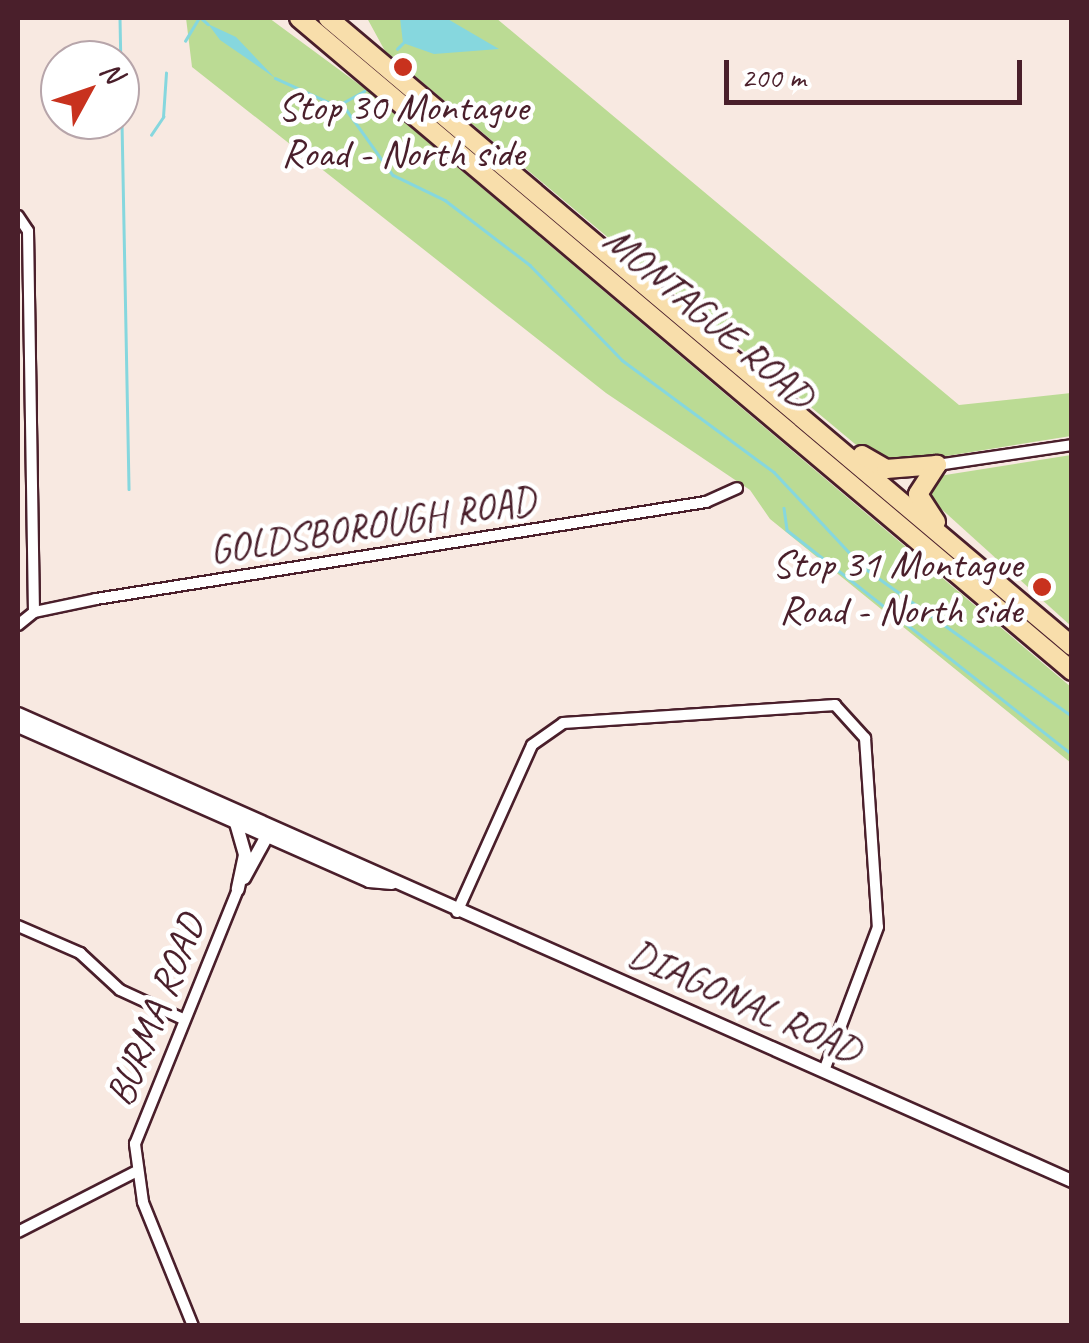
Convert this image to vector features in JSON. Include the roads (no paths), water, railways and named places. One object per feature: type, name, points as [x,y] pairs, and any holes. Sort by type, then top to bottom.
[{"type":"main road","name":"MONTAGUE ROAD","points":[[299,18],[1072,671]]},
{"type":"main road","points":[[319,18],[329,18],[399,100]]},
{"type":"main road","name":"MONTAGUE ROAD","points":[[329,18],[1072,646]]},
{"type":"main road","points":[[358,18],[360,43]]},
{"type":"main road","points":[[795,412],[881,468],[937,465]]},
{"type":"main road","points":[[937,465],[918,494],[963,554]]},
{"type":"street","points":[[18,216],[28,232],[34,612]]},
{"type":"street","points":[[937,465],[1072,445]]},
{"type":"street","name":"GOLDSBOROUGH ROAD","points":[[18,625],[34,612],[706,502],[738,488]]},
{"type":"street","points":[[457,912],[532,745],[563,724],[835,705],[865,738],[878,927],[824,1071]]},
{"type":"street","name":"DIAGONAL ROAD","points":[[18,714],[246,812],[457,912],[1072,1181]]},
{"type":"street","name":"DIAGONAL ROAD","points":[[18,726],[266,836],[392,883]]},
{"type":"street","points":[[238,889],[266,836],[246,812]]},
{"type":"street","points":[[236,823],[245,855],[238,889]]},
{"type":"street","name":"BURMA ROAD","points":[[193,1326],[134,1172],[140,1115],[238,889]]},
{"type":"street","points":[[18,926],[80,953],[120,990],[181,1018]]},
{"type":"street","points":[[18,1232],[134,1172]]},
{"type":"water","points":[[400,18],[446,18],[499,49],[434,54],[403,43]]},
{"type":"water","points":[[208,24],[236,37],[275,78],[220,40]]},
{"type":"waterway","points":[[120,18],[129,489]]},
{"type":"waterway","points":[[185,41],[199,18]]},
{"type":"waterway","points":[[201,18],[208,24]]},
{"type":"waterway","points":[[397,49],[403,43]]},
{"type":"waterway","points":[[151,135],[163,117],[166,73]]},
{"type":"waterway","points":[[275,78],[337,106],[364,91]]},
{"type":"waterway","points":[[343,105],[393,175],[445,200],[530,265],[622,360],[774,472],[863,567],[1072,716]]},
{"type":"waterway","points":[[784,508],[787,530],[1072,754]]},
{"type":"place","name":"Stop 30 Montague Road - North side","points":[[403,67]]},
{"type":"place","name":"Stop 31 Montague Road - North side","points":[[1042,587]]}]
